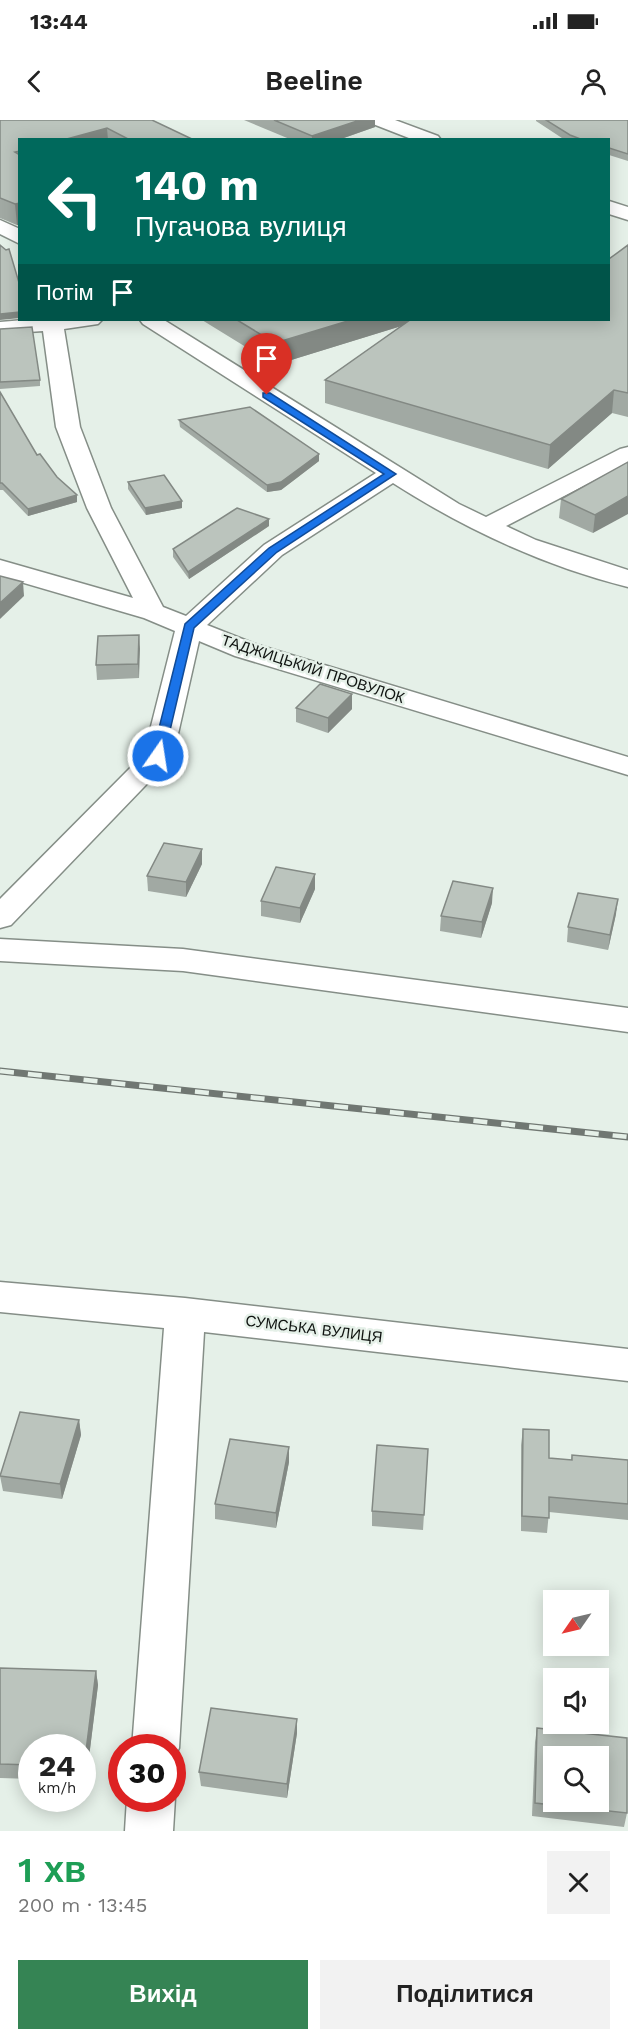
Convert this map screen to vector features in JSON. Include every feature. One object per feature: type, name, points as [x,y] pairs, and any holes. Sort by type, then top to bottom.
[{"type":"street","points":[[379,120],[401,127],[431,131]]},
{"type":"street","points":[[610,207],[628,214]]},
{"type":"street","points":[[0,226],[18,237]]},
{"type":"street","points":[[0,328],[78,321]]},
{"type":"street","points":[[152,321],[391,474],[450,509],[527,545],[628,579]]},
{"type":"street","points":[[51,323],[68,427],[99,508],[153,612]]},
{"type":"street","points":[[485,527],[628,454]]},
{"type":"street","points":[[3,909],[158,756],[189,627],[273,550],[391,474]]},
{"type":"street","name":"ТАДЖИЦЬКИЙ ПРОВУЛОК","points":[[0,568],[153,612],[245,650],[628,766]]},
{"type":"street","points":[[0,950],[183,960],[628,1020]]},
{"type":"street","name":"СУМСЬКА ВУЛИЦЯ","points":[[0,1297],[185,1314],[628,1365]]},
{"type":"street","points":[[156,1734],[185,1314]]},
{"type":"street","points":[[149,1831],[151,1812]]},
{"type":"building","points":[[0,120],[152,120],[190,138],[126,138],[107,128],[70,138],[18,138],[18,151],[15,152],[18,154],[18,203],[0,198]]},
{"type":"building","points":[[274,120],[360,120],[312,136]]},
{"type":"building","points":[[546,120],[628,120],[628,154],[610,148],[610,138],[578,138]]},
{"type":"building","points":[[0,245],[6,250],[9,249],[18,279],[18,312],[0,314]]},
{"type":"building","points":[[628,245],[628,393],[614,390],[550,445],[325,380],[409,321],[610,321],[610,258]]},
{"type":"building","points":[[239,321],[348,321],[275,343]]},
{"type":"building","points":[[32,327],[40,380],[0,382],[0,329]]},
{"type":"building","points":[[0,392],[37,455],[40,454],[57,477],[77,495],[28,509],[0,483]]},
{"type":"building","points":[[250,407],[319,454],[281,482],[267,485],[179,420]]},
{"type":"building","points":[[628,462],[628,496],[595,515],[561,499]]},
{"type":"building","points":[[164,475],[182,501],[145,508],[128,482]]},
{"type":"building","points":[[237,508],[269,519],[188,572],[173,549]]},
{"type":"building","points":[[0,576],[23,582],[0,603]]},
{"type":"building","points":[[139,635],[138,664],[96,665],[98,636]]},
{"type":"building","points":[[320,684],[352,694],[328,718],[296,708]]},
{"type":"building","points":[[164,843],[202,849],[186,882],[147,876]]},
{"type":"building","points":[[276,867],[315,874],[300,908],[261,901]]},
{"type":"building","points":[[453,881],[493,888],[482,922],[441,916]]},
{"type":"building","points":[[578,893],[618,899],[610,935],[568,927]]},
{"type":"building","points":[[20,1412],[79,1420],[60,1484],[0,1476]]},
{"type":"building","points":[[523,1429],[549,1430],[549,1458],[572,1460],[572,1455],[628,1460],[628,1504],[549,1497],[549,1518],[522,1516]]},
{"type":"building","points":[[230,1439],[289,1447],[276,1513],[215,1504]]},
{"type":"building","points":[[377,1445],[428,1449],[424,1515],[372,1511]]},
{"type":"building","points":[[0,1668],[96,1671],[88,1734],[18,1734],[18,1765],[0,1764]]},
{"type":"building","points":[[211,1708],[297,1719],[287,1784],[199,1772]]},
{"type":"building","points":[[537,1728],[543,1729],[543,1734],[591,1734],[627,1738],[627,1813],[609,1811],[609,1746],[543,1746],[543,1804],[535,1803]]},
{"type":"railway","points":[[0,1071],[628,1137]]},
{"type":"route","points":[[158,756],[189,627],[273,550],[391,474],[267,395]]}]
